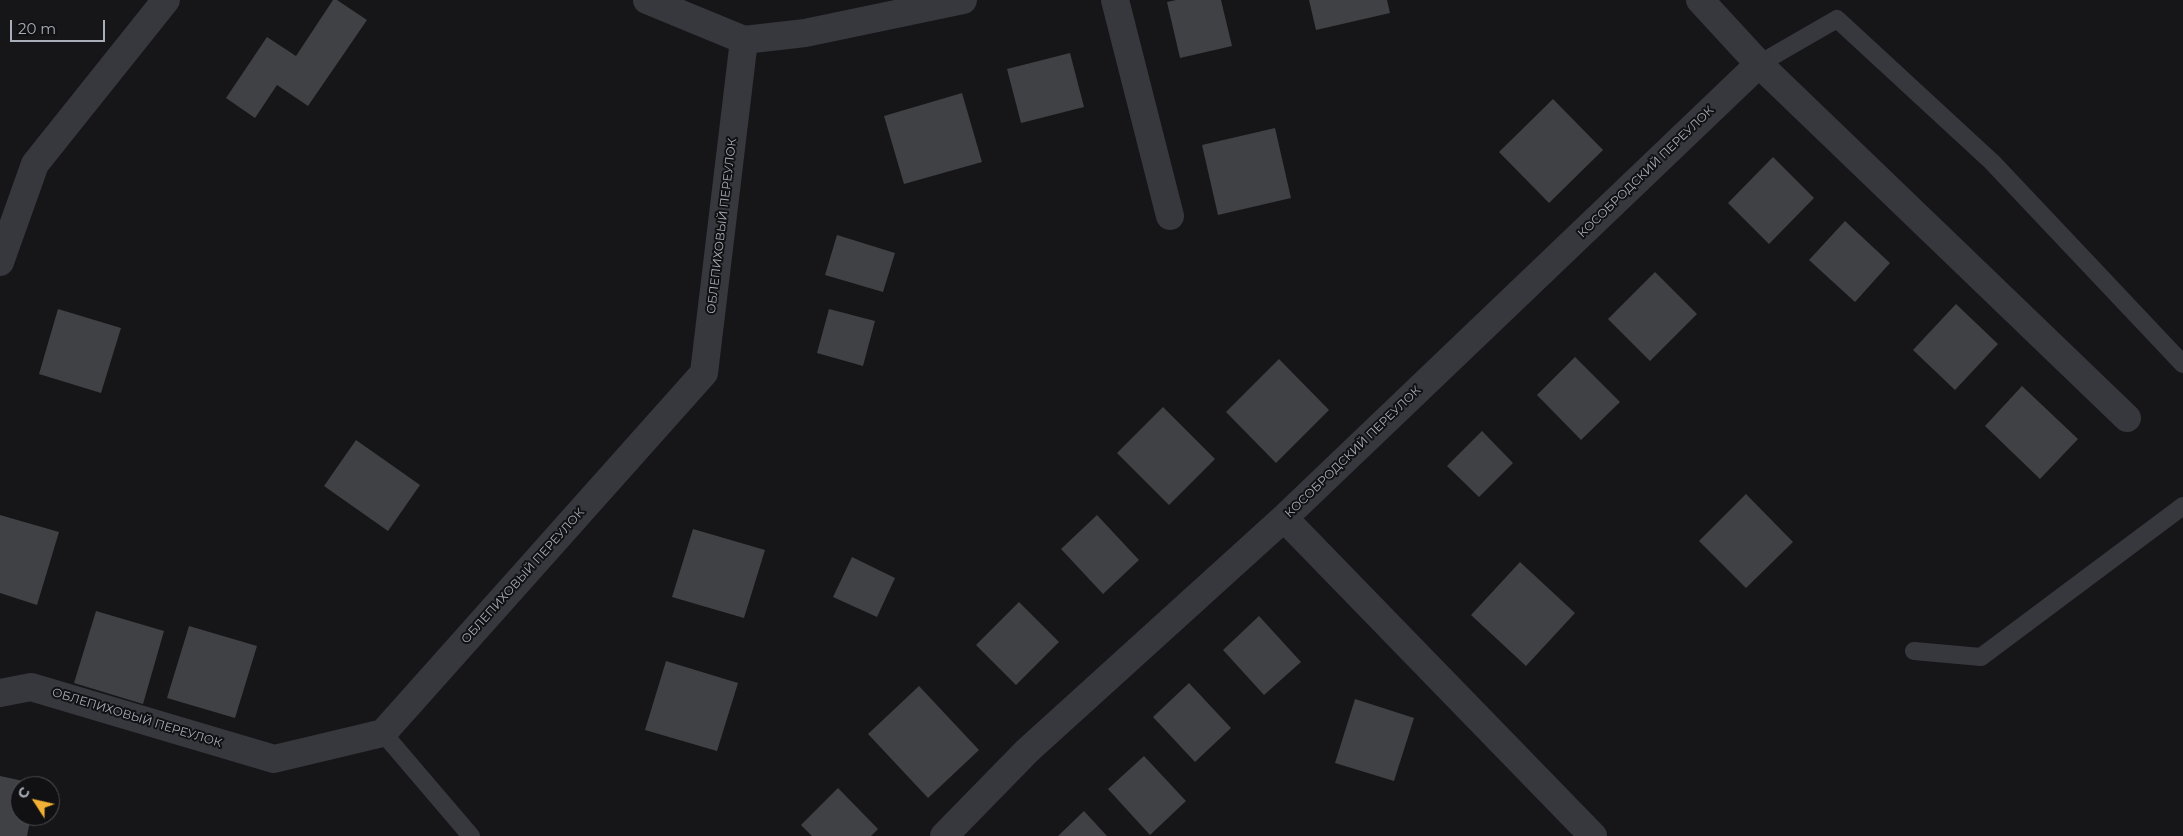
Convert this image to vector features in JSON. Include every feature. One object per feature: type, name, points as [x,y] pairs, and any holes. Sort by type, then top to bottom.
[{"type":"street","points":[[0,262],[35,164],[166,0]]},
{"type":"street","points":[[646,0],[744,40],[805,33],[963,0]]},
{"type":"street","points":[[1115,0],[1170,216]]},
{"type":"street","points":[[1700,0],[1759,64],[2127,418]]},
{"type":"street","name":"ОБЛЕПИХОВЫЙ ПЕРЕУЛОК","points":[[0,693],[31,687],[274,759],[383,734],[704,373],[744,40]]},
{"type":"street","name":"КОСОБРОДСКИЙ ПЕРЕУЛОК","points":[[944,836],[1027,751],[1284,518],[1759,64]]},
{"type":"street","points":[[1284,518],[1594,836]]},
{"type":"lane","points":[[1759,64],[1837,19],[1992,162],[2183,364]]},
{"type":"lane","points":[[1914,651],[1982,657],[2183,506]]},
{"type":"lane","points":[[383,734],[470,836]]},
{"type":"building","points":[[333,0],[337,0],[367,20],[308,106],[277,85],[255,118],[226,98],[267,37],[296,56]]},
{"type":"building","points":[[1176,0],[1221,0],[1232,46],[1180,58],[1167,2]]},
{"type":"building","points":[[1309,0],[1387,0],[1390,13],[1316,30]]},
{"type":"building","points":[[1070,53],[1084,107],[1021,123],[1007,69]]},
{"type":"building","points":[[962,93],[982,162],[904,184],[884,116]]},
{"type":"building","points":[[1553,99],[1603,150],[1549,203],[1499,152]]},
{"type":"building","points":[[1275,128],[1291,198],[1218,215],[1202,145]]},
{"type":"building","points":[[1773,157],[1814,198],[1769,244],[1728,203]]},
{"type":"building","points":[[1845,221],[1890,263],[1855,302],[1809,260]]},
{"type":"building","points":[[837,235],[895,253],[883,292],[825,275]]},
{"type":"building","points":[[1655,272],[1697,314],[1650,361],[1608,319]]},
{"type":"building","points":[[1956,304],[1998,344],[1955,390],[1913,350]]},
{"type":"building","points":[[58,309],[121,328],[101,393],[39,374]]},
{"type":"building","points":[[829,309],[875,321],[863,366],[817,353]]},
{"type":"building","points":[[1575,357],[1620,402],[1581,440],[1537,395]]},
{"type":"building","points":[[1279,359],[1329,410],[1276,463],[1226,412]]},
{"type":"building","points":[[2022,386],[2078,439],[2040,479],[1985,426]]},
{"type":"building","points":[[1163,407],[1215,459],[1169,505],[1117,453]]},
{"type":"building","points":[[1482,431],[1513,463],[1479,497],[1447,466]]},
{"type":"building","points":[[356,440],[420,485],[388,531],[324,486]]},
{"type":"building","points":[[1746,494],[1793,542],[1746,588],[1699,541]]},
{"type":"building","points":[[0,515],[59,532],[37,605],[0,593]]},
{"type":"building","points":[[1097,515],[1139,560],[1103,594],[1061,549]]},
{"type":"building","points":[[693,529],[765,550],[744,618],[672,597]]},
{"type":"building","points":[[852,557],[895,578],[877,617],[833,597]]},
{"type":"building","points":[[1520,562],[1575,613],[1526,666],[1471,615]]},
{"type":"building","points":[[1019,602],[1059,642],[1016,685],[976,645]]},
{"type":"building","points":[[96,611],[164,631],[143,704],[74,683]]},
{"type":"building","points":[[1259,616],[1301,662],[1264,695],[1223,650]]},
{"type":"building","points":[[189,626],[257,646],[235,718],[167,698]]},
{"type":"building","points":[[666,661],[738,683],[717,751],[645,730]]},
{"type":"building","points":[[1189,683],[1231,728],[1195,762],[1153,717]]},
{"type":"building","points":[[919,686],[979,750],[928,798],[868,734]]},
{"type":"building","points":[[1355,699],[1414,718],[1394,781],[1335,763]]},
{"type":"building","points":[[1144,756],[1186,801],[1150,835],[1108,789]]},
{"type":"building","points":[[0,776],[10,778],[10,826],[29,826],[27,836],[0,836]]},
{"type":"building","points":[[838,788],[878,829],[871,836],[812,836],[801,825]]},
{"type":"building","points":[[1084,811],[1107,836],[1058,836]]}]
